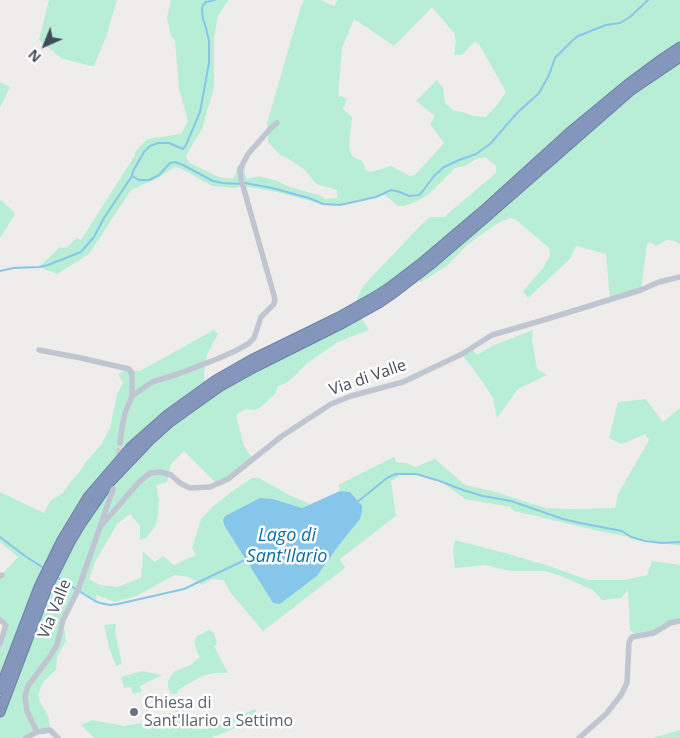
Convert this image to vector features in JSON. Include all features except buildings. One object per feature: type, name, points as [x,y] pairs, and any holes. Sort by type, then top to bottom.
[{"type":"highway","points":[[0,689],[39,587],[62,540],[88,497],[132,446],[166,416],[216,380],[251,360],[339,317],[390,287],[483,211],[569,133],[627,85],[680,47]]},
{"type":"highway","points":[[0,712],[47,588],[70,542],[109,483],[150,440],[170,422],[219,387],[343,323],[395,292],[486,218],[625,96],[680,56]]},
{"type":"street","points":[[132,396],[152,382],[216,359],[248,344],[254,338],[261,316],[274,304],[275,299],[240,170],[248,154],[277,123]]},
{"type":"street","name":"Via di Valle","points":[[100,527],[139,482],[150,473],[161,472],[171,475],[180,483],[190,488],[210,487],[228,479],[282,436],[331,404],[351,396],[403,382],[460,354],[492,335],[680,277]]},
{"type":"street","points":[[39,350],[129,369],[132,374],[132,396],[125,413],[120,443]]},
{"type":"street","name":"Via Valle","points":[[37,732],[27,711],[25,696],[28,686],[57,645],[63,620],[77,592],[113,489]]},
{"type":"street","points":[[0,620],[6,625],[0,644]]},
{"type":"street","points":[[579,738],[606,714],[621,695],[626,683],[632,638],[654,633],[670,623],[680,621]]},
{"type":"street","points":[[26,738],[37,732],[50,730],[58,738]]},
{"type":"green space","points":[[49,0],[117,0],[106,37],[94,66],[61,58],[39,40]]},
{"type":"green space","points":[[171,0],[228,0],[218,16],[214,37],[214,88],[202,129],[186,158],[190,163],[219,177],[233,179],[238,166],[242,166],[245,167],[247,179],[259,176],[322,196],[325,199],[337,198],[337,190],[316,184],[304,169],[281,156],[268,142],[267,123],[304,0],[320,0],[334,6],[338,0],[680,0],[680,47],[483,211],[356,308],[358,296],[364,285],[421,225],[430,217],[444,217],[496,173],[496,166],[485,157],[476,159],[465,166],[455,168],[429,194],[418,201],[404,206],[398,206],[385,195],[344,204],[325,205],[277,192],[243,186],[235,188],[212,186],[176,167],[158,178],[131,190],[89,254],[57,274],[39,267],[60,247],[69,246],[76,238],[81,240],[135,155],[135,152],[147,139],[181,134],[188,121],[179,89],[175,41],[171,35],[167,18]],"holes":[[[432,7],[454,33],[456,41],[454,55],[462,55],[475,41],[479,44],[506,92],[486,117],[473,116],[454,111],[445,103],[443,88],[437,80],[416,101],[435,116],[430,124],[444,143],[415,175],[409,176],[391,166],[371,172],[366,170],[362,161],[352,156],[349,146],[352,117],[343,109],[347,99],[341,96],[338,97],[342,48],[354,19],[394,46]]]},
{"type":"green space","points":[[680,57],[680,244],[667,240],[656,246],[650,242],[647,244],[641,290],[610,299],[606,254],[576,246],[570,259],[528,298],[523,291],[543,268],[550,255],[549,248],[515,219],[510,218],[498,223],[479,236],[466,246],[448,265],[421,282],[414,278],[574,140]]},
{"type":"green space","points":[[0,82],[10,87],[0,108]]},
{"type":"green space","points":[[0,201],[15,214],[0,238]]},
{"type":"green space","points":[[359,314],[369,330],[338,342],[306,364],[286,383],[278,386],[275,394],[261,407],[255,410],[246,409],[236,416],[244,446],[253,459],[217,484],[184,451],[171,464],[167,482],[156,485],[159,500],[158,516],[155,526],[147,537],[140,540],[140,526],[130,514],[117,524],[94,564],[89,579],[100,585],[117,587],[141,578],[142,551],[155,562],[163,556],[174,565],[196,555],[192,548],[201,519],[231,492],[252,478],[259,478],[289,495],[310,504],[302,508],[273,499],[248,504],[225,516],[223,520],[224,525],[273,603],[280,604],[317,576],[339,545],[350,492],[340,491],[338,485],[394,457],[396,462],[407,463],[415,467],[435,459],[465,485],[492,491],[546,508],[615,508],[618,494],[649,440],[645,434],[622,444],[609,438],[618,402],[646,399],[663,422],[680,408],[680,546],[603,532],[514,511],[510,507],[465,499],[440,481],[416,474],[399,474],[398,477],[391,481],[396,516],[340,559],[345,568],[263,631],[230,592],[224,580],[212,579],[202,585],[189,577],[175,575],[136,596],[115,602],[96,595],[97,602],[78,590],[63,619],[66,641],[57,657],[56,670],[43,682],[38,695],[49,718],[50,730],[26,738],[0,738],[0,712],[47,588],[109,483],[196,403]]},
{"type":"green space","points":[[213,329],[218,334],[207,355],[204,373],[205,387],[166,416],[88,497],[0,689],[0,644],[6,625],[0,620],[0,576],[18,557],[0,542],[0,492],[44,513],[50,501],[63,493],[101,445],[110,428],[117,394],[123,383],[118,374],[129,369],[140,371]]},
{"type":"green space","points":[[533,330],[532,340],[537,369],[547,375],[518,389],[497,418],[493,398],[462,354],[471,348],[477,355],[492,346]]},
{"type":"green space","points":[[455,540],[546,565],[589,580],[624,580],[647,575],[652,561],[680,565],[680,621],[654,633],[638,636],[630,630],[628,590],[621,598],[602,600],[593,590],[545,571],[510,571],[485,565],[455,568],[453,552]]},
{"type":"green space","points":[[116,624],[115,631],[122,664],[116,666],[104,625]]},
{"type":"green space","points":[[209,630],[214,633],[217,644],[214,646],[228,673],[202,676],[178,690],[177,694],[171,694],[168,681],[171,675],[175,671],[191,665],[200,657],[194,642],[197,636]]},
{"type":"green space","points":[[142,671],[162,675],[140,686],[142,692],[133,694],[131,687],[124,688],[121,677]]},
{"type":"green space","points":[[255,709],[257,714],[247,723],[211,738],[94,738],[81,725],[92,720],[124,726],[165,719],[177,710],[202,729],[211,728]]},
{"type":"green space","points":[[680,730],[680,738],[652,738]]},
{"type":"water","name":"Lago di Sant'Ilario","points":[[340,491],[350,492],[362,506],[360,519],[317,576],[280,604],[273,603],[224,525],[223,520],[225,516],[260,498],[273,499],[302,508]]},
{"type":"waterway","points":[[0,271],[48,265],[81,252],[94,237],[104,218],[132,176],[144,152],[150,146],[158,143],[169,143],[183,149],[200,112],[209,63],[209,41],[202,9],[206,2],[215,0]]},
{"type":"waterway","points":[[245,183],[272,188],[309,198],[323,204],[340,205],[376,197],[391,190],[409,196],[419,195],[444,167],[476,154],[490,144],[517,113],[539,93],[549,75],[555,58],[573,40],[578,36],[606,25],[620,23],[630,17],[648,0]]},
{"type":"waterway","points":[[132,176],[139,180],[149,180],[159,175],[170,163],[175,162],[213,181],[240,184]]},
{"type":"waterway","points":[[356,503],[387,478],[396,474],[416,474],[483,496],[511,501],[563,519],[622,531],[631,537],[645,541],[662,543],[680,542]]},
{"type":"waterway","points":[[0,537],[45,569]]},
{"type":"waterway","points":[[55,576],[95,601],[110,605],[184,589],[247,559]]},
{"type":"tunnel","points":[[117,462],[120,443]]},
{"type":"place","name":"Chiesa di Sant'Ilario a Settimo","points":[[134,712]]}]
